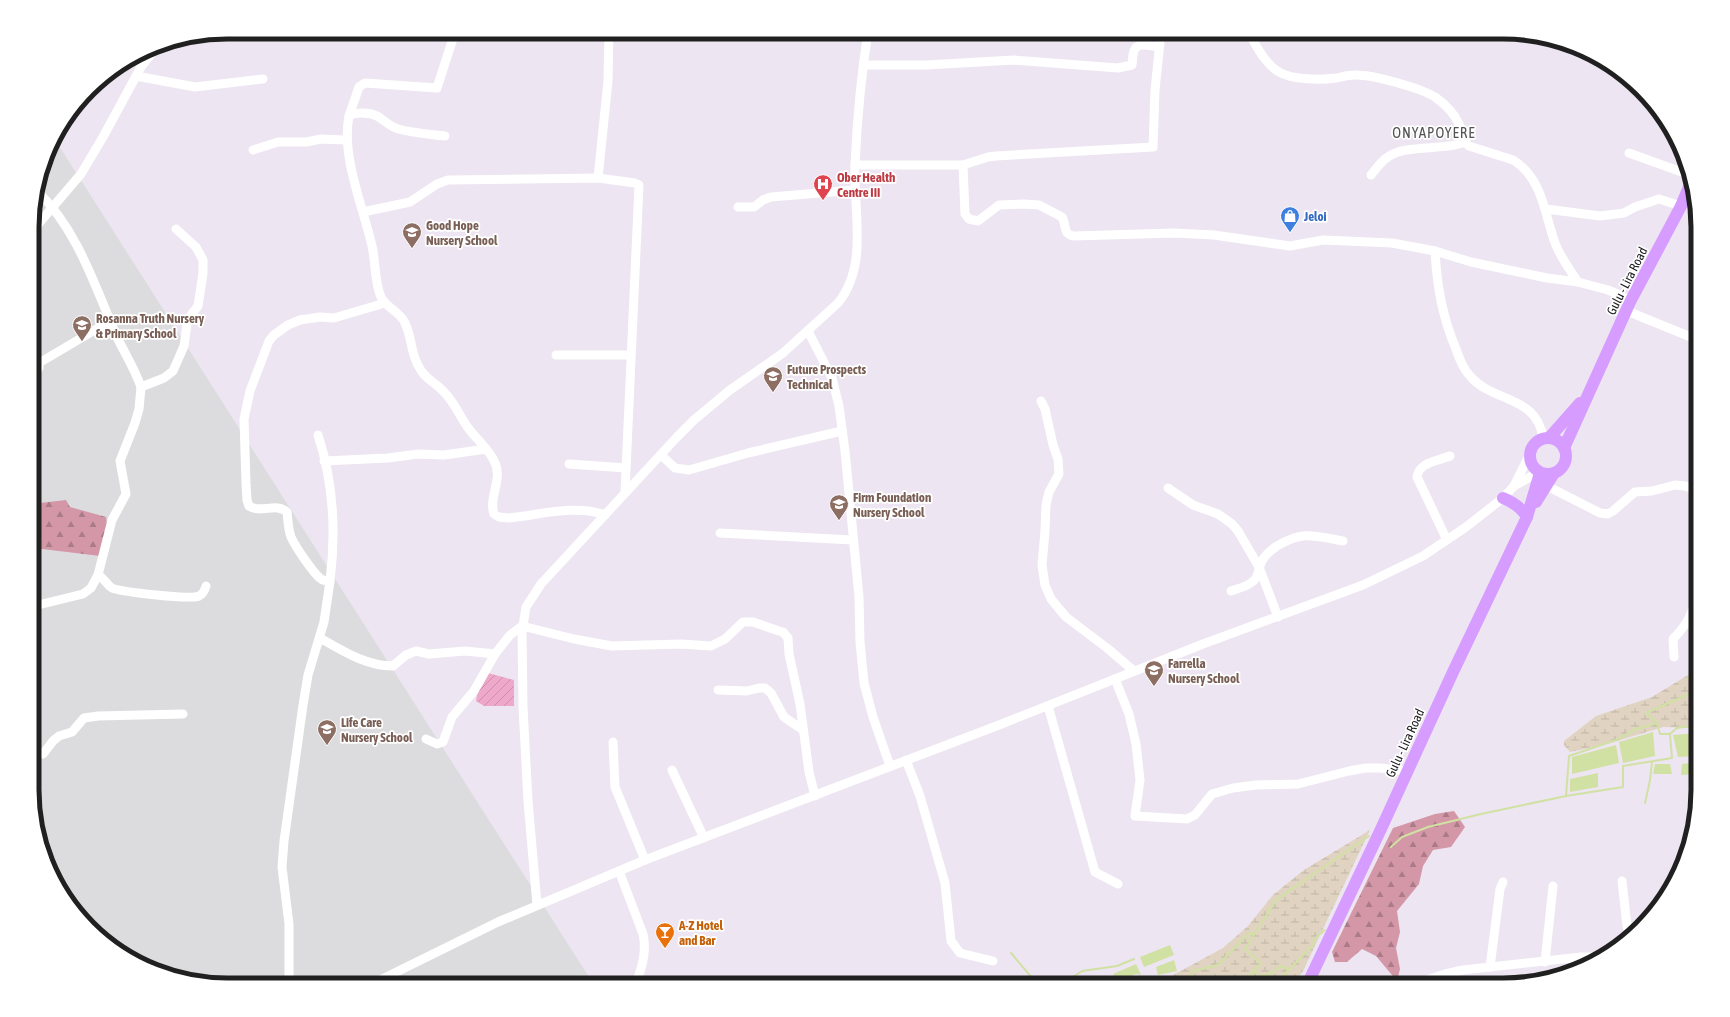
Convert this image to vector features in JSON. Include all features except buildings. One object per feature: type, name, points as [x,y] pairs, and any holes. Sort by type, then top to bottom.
[{"type":"main road","name":"Gulu - Lira Road","points":[[1564,448],[1628,307],[1681,206],[1688,197]]},
{"type":"main road","points":[[1554,473],[1540,473],[1534,468],[1529,456],[1533,445],[1546,438],[1589,394]]},
{"type":"main road","points":[[1528,515],[1554,473],[1564,466],[1566,460],[1564,448],[1558,440],[1546,438]]},
{"type":"main road","points":[[1528,515],[1540,473]]},
{"type":"main road","points":[[1503,498],[1521,508],[1528,515]]},
{"type":"main road","name":"Gulu - Lira Road","points":[[1310,978],[1528,515]]},
{"type":"street","points":[[453,39],[437,88],[365,83],[359,87],[349,116],[346,140],[357,195],[363,212],[372,249],[378,285],[385,303],[404,321],[414,358],[422,373],[444,391],[470,430],[486,449],[497,466],[493,504],[494,514],[499,517],[509,518],[582,511],[595,512],[605,515]]},
{"type":"street","points":[[598,178],[608,81],[609,39]]},
{"type":"street","points":[[537,905],[528,801],[523,707],[522,626],[526,607],[536,590],[625,492],[711,405],[783,353],[838,303],[848,288],[851,280],[857,245],[855,165],[867,39]]},
{"type":"street","points":[[855,165],[963,165],[996,156],[1153,147],[1160,39]]},
{"type":"street","points":[[1252,39],[1266,61],[1285,76],[1326,79],[1356,74],[1388,80],[1429,94],[1443,103],[1455,116],[1465,142],[1471,147],[1503,156],[1518,163],[1531,178],[1539,189],[1554,239],[1563,261],[1578,282]]},
{"type":"street","points":[[864,65],[926,65],[1014,60],[1118,68],[1132,65],[1134,49],[1139,46],[1159,47]]},
{"type":"street","points":[[39,223],[81,174],[103,138],[136,76],[149,56]]},
{"type":"street","points":[[136,76],[195,87],[263,79]]},
{"type":"street","points":[[349,116],[357,113],[374,115],[388,125],[397,128],[417,133],[444,136]]},
{"type":"street","points":[[253,150],[278,142],[306,142],[322,139],[346,140]]},
{"type":"street","points":[[1371,175],[1389,156],[1395,153],[1455,146],[1465,142]]},
{"type":"street","points":[[1629,153],[1683,173]]},
{"type":"street","points":[[963,165],[965,214],[969,219],[974,221],[982,219],[999,205],[1034,204],[1044,207],[1062,217],[1065,232],[1074,236],[1174,233],[1214,235],[1290,246],[1323,240],[1360,240],[1392,243],[1435,251],[1471,262],[1547,278],[1578,282],[1608,290],[1620,295],[1628,307],[1691,337]]},
{"type":"street","points":[[363,212],[410,202],[437,184],[448,180],[598,178],[635,183],[639,185],[625,492]]},
{"type":"street","points":[[738,207],[754,207],[763,200],[771,198],[855,190]]},
{"type":"street","points":[[39,605],[83,594],[91,588],[98,575],[112,520],[126,494],[120,461],[139,409],[141,387],[110,321],[83,258],[53,208],[42,196]]},
{"type":"street","points":[[1546,209],[1600,216],[1624,213],[1659,199],[1681,206]]},
{"type":"street","points":[[141,387],[164,378],[173,371],[184,346],[187,324],[191,315],[198,306],[203,260],[196,247],[176,229]]},
{"type":"street","points":[[1435,251],[1438,294],[1443,314],[1458,356],[1468,375],[1479,386],[1519,403],[1531,413],[1546,438]]},
{"type":"street","points":[[330,581],[323,580],[308,565],[293,541],[287,512],[285,510],[280,507],[254,508],[249,506],[243,430],[247,400],[269,341],[288,324],[311,318],[339,317],[385,303]]},
{"type":"street","points":[[39,360],[110,321]]},
{"type":"street","points":[[808,331],[832,378],[839,406],[859,597],[860,642],[864,683],[873,717],[890,766]]},
{"type":"street","points":[[556,355],[631,355]]},
{"type":"street","points":[[1041,401],[1045,409],[1052,445],[1058,459],[1059,474],[1049,492],[1046,505],[1046,531],[1042,565],[1045,585],[1051,599],[1066,617],[1107,648],[1134,671]]},
{"type":"street","points":[[661,455],[676,468],[689,470],[748,453],[842,431]]},
{"type":"street","points":[[289,978],[289,924],[282,867],[284,841],[308,675],[320,638],[327,605],[333,537],[332,503],[318,434]]},
{"type":"street","points":[[324,461],[388,458],[418,454],[444,455],[486,449]]},
{"type":"street","points":[[1447,540],[1417,477],[1418,471],[1422,466],[1450,456]]},
{"type":"street","points":[[394,978],[498,922],[645,860],[1048,706],[1134,671],[1363,585],[1410,563],[1447,540],[1503,498],[1514,486],[1529,456]]},
{"type":"street","points":[[569,464],[626,468]]},
{"type":"street","points":[[1514,486],[1540,473]]},
{"type":"street","points":[[1547,486],[1600,513],[1608,514],[1635,492],[1652,491],[1675,485],[1691,488]]},
{"type":"street","points":[[1168,488],[1193,505],[1218,514],[1232,524],[1238,531],[1259,568],[1278,617]]},
{"type":"street","points":[[720,533],[853,540]]},
{"type":"street","points":[[1231,591],[1250,584],[1255,580],[1262,561],[1271,550],[1295,537],[1315,536],[1343,541]]},
{"type":"street","points":[[98,575],[105,579],[110,586],[119,590],[188,597],[201,595],[206,586]]},
{"type":"street","points":[[1674,658],[1673,639],[1689,621],[1691,615]]},
{"type":"street","points":[[522,626],[581,641],[620,646],[681,644],[711,646],[725,639],[746,621],[783,632],[788,638],[789,654],[800,704],[809,772],[815,796]]},
{"type":"street","points":[[426,739],[437,744],[443,742],[452,717],[474,691],[495,654],[510,635],[522,626]]},
{"type":"street","points":[[320,638],[365,662],[381,665],[393,666],[406,655],[416,651],[431,654],[465,651],[495,654]]},
{"type":"street","points":[[1115,679],[1126,705],[1136,744],[1140,780],[1135,816],[1187,819],[1195,815],[1212,794],[1229,789],[1256,785],[1298,784],[1366,768],[1407,771]]},
{"type":"street","points":[[718,690],[747,691],[765,688],[771,693],[784,717],[803,730]]},
{"type":"street","points":[[1048,706],[1095,872],[1118,884]]},
{"type":"street","points":[[39,754],[44,753],[53,740],[70,732],[84,718],[98,716],[183,714]]},
{"type":"street","points":[[613,742],[615,787],[645,860]]},
{"type":"street","points":[[906,760],[920,796],[945,883],[951,940],[960,953],[993,961]]},
{"type":"street","points":[[672,770],[704,838]]},
{"type":"street","points":[[619,872],[643,934],[645,944],[638,978]]},
{"type":"street","points":[[1622,881],[1628,930]]},
{"type":"street","points":[[1490,967],[1500,889],[1503,882]]},
{"type":"street","points":[[1545,962],[1553,886]]},
{"type":"street","points":[[1433,978],[1445,974],[1490,967],[1590,957]]},
{"type":"shaded area","points":[[58,144],[590,978],[215,978],[202,976],[178,972],[166,968],[133,953],[112,939],[94,923],[71,895],[58,873],[49,851],[45,839],[39,802],[39,215],[45,178]]},
{"type":"shaded area","points":[[488,673],[514,680],[514,706],[484,706],[476,701],[479,684]]},
{"type":"shaded area","points":[[1653,732],[1655,756],[1623,763],[1619,742]]},
{"type":"shaded area","points":[[1691,734],[1691,756],[1678,757],[1673,735]]},
{"type":"shaded area","points":[[1616,745],[1619,763],[1572,774],[1572,757]]},
{"type":"shaded area","points":[[1691,763],[1691,774],[1681,775],[1682,764]]},
{"type":"shaded area","points":[[1655,764],[1670,764],[1672,774],[1653,774]]},
{"type":"shaded area","points":[[1598,773],[1598,787],[1570,792],[1570,779]]},
{"type":"shaded area","points":[[1170,945],[1174,955],[1144,967],[1140,957]]},
{"type":"shaded area","points":[[1174,960],[1177,971],[1158,975],[1156,967]]},
{"type":"shaded area","points":[[1136,964],[1141,975],[1136,974],[1126,978],[1115,978],[1113,974]]},
{"type":"green space","points":[[66,500],[70,507],[106,517],[109,541],[100,556],[39,549],[40,503]]},
{"type":"green space","points":[[1691,673],[1691,728],[1663,727],[1604,745],[1570,752],[1564,745],[1564,741],[1596,716],[1652,697]]},
{"type":"green space","points":[[1454,811],[1465,827],[1451,847],[1433,850],[1423,866],[1419,884],[1397,911],[1400,932],[1396,948],[1400,969],[1398,978],[1394,978],[1376,956],[1362,949],[1347,962],[1335,962],[1332,952],[1393,828],[1435,814]]},
{"type":"green space","points":[[1370,830],[1302,973],[1296,978],[1168,978],[1223,948],[1248,926],[1273,895],[1304,870]]},
{"type":"waterway","points":[[1691,676],[1688,677],[1691,684]]},
{"type":"waterway","points":[[1657,723],[1646,713],[1691,693]]},
{"type":"waterway","points":[[1391,847],[1402,837],[1428,827],[1566,796],[1569,756],[1616,740],[1636,729],[1657,723],[1660,734],[1670,734],[1677,728],[1691,726]]},
{"type":"waterway","points":[[1566,796],[1623,787],[1623,766],[1672,758],[1670,735]]},
{"type":"waterway","points":[[1645,803],[1652,762]]},
{"type":"waterway","points":[[1190,978],[1193,971],[1218,965],[1249,933],[1254,935],[1276,900],[1369,836]]},
{"type":"waterway","points":[[1281,978],[1313,945],[1314,939],[1325,930]]},
{"type":"waterway","points":[[1247,978],[1261,963],[1245,949],[1254,935]]},
{"type":"waterway","points":[[1011,953],[1032,978]]},
{"type":"waterway","points":[[1072,978],[1082,971],[1117,966],[1134,959]]},
{"type":"waterway","points":[[1253,971],[1261,976],[1270,974],[1281,966],[1289,970]]},
{"type":"place","name":"Ober Health Centre III","points":[[823,201]]},
{"type":"place","name":"Jeloi","points":[[1290,233]]},
{"type":"place","name":"Good Hope Nursery School","points":[[412,249]]},
{"type":"place","name":"Rosanna Truth Nursery & Primary School","points":[[82,342]]},
{"type":"place","name":"Future Prospects Technical","points":[[773,393]]},
{"type":"place","name":"Firm Foundation Nursery School","points":[[839,521]]},
{"type":"place","name":"Farrella Nursery School","points":[[1154,687]]},
{"type":"place","name":"Life Care Nursery School","points":[[327,746]]},
{"type":"place","name":"A-Z Hotel and Bar","points":[[665,949]]},
{"type":"district","name":"ONYAPOYERE","points":[[1434,132]]}]
